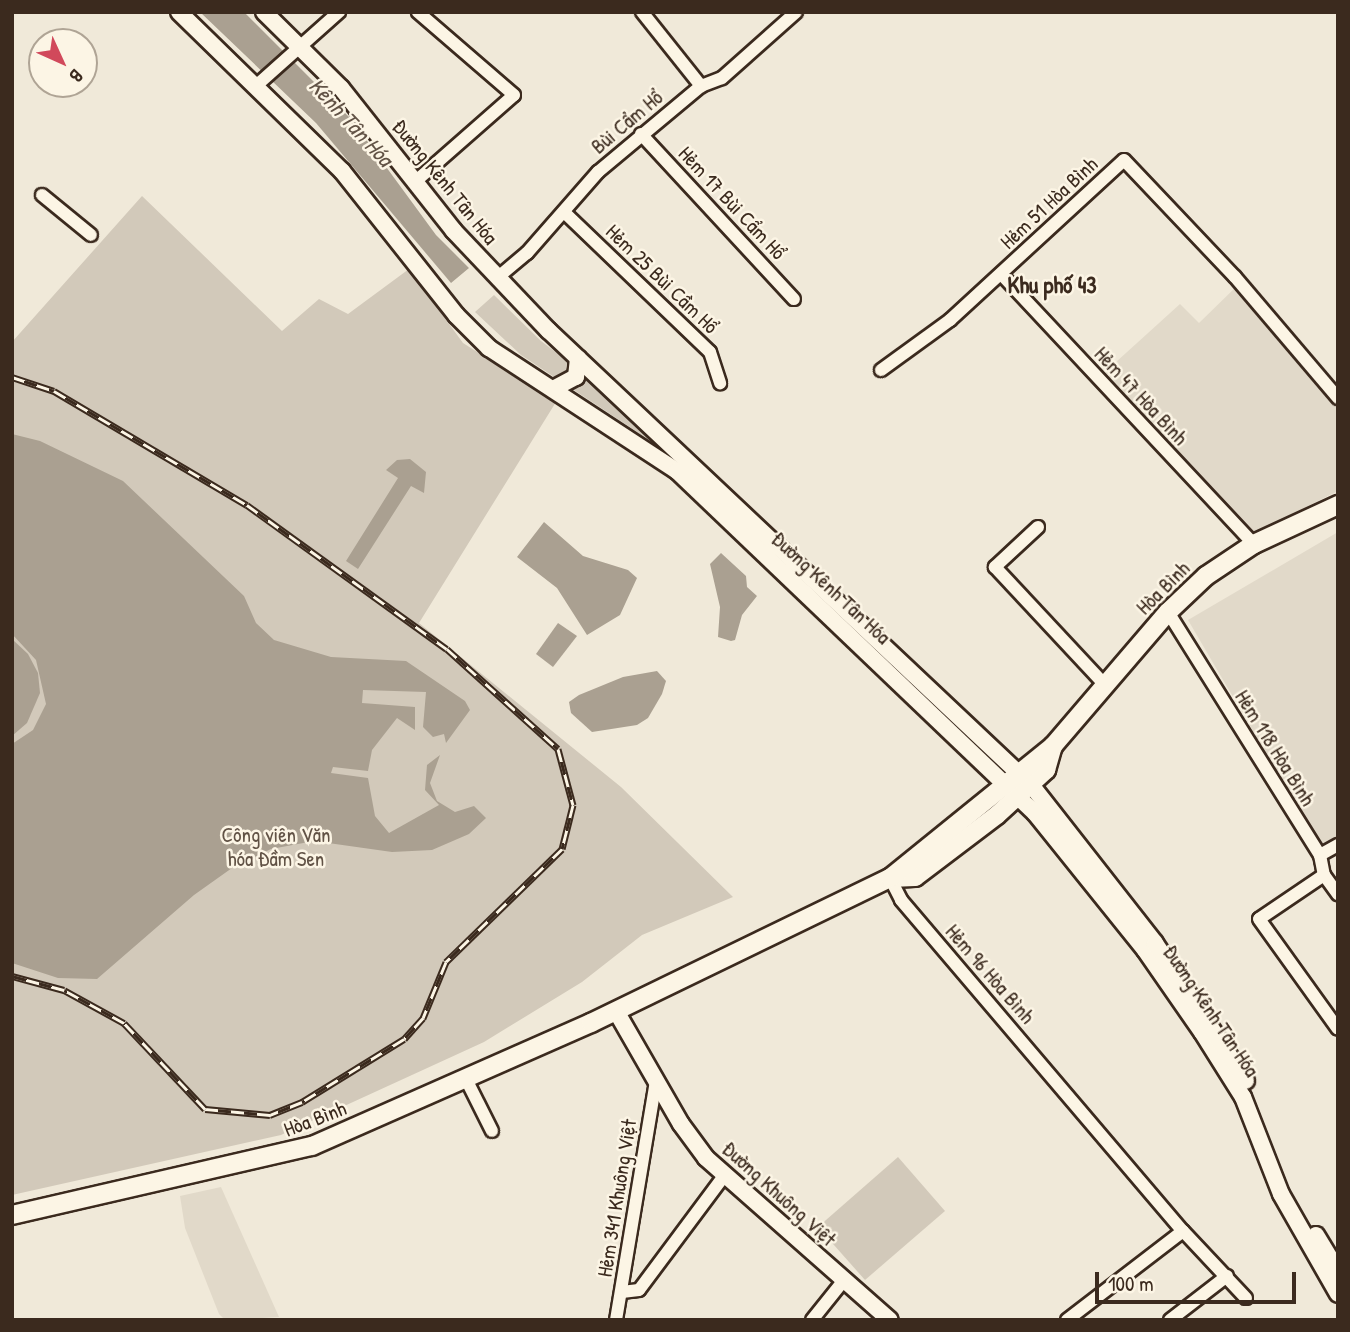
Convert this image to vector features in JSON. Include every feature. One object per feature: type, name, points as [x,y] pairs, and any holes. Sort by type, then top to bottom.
[{"type":"main road","name":"Hòa Bình","points":[[12,1215],[279,1157],[466,1079],[616,1011],[890,878],[1053,746],[1168,612],[1206,576],[1254,544],[1338,505]]},
{"type":"main road","name":"Hòa Bình","points":[[890,878],[915,877],[1018,798],[1046,770],[1053,746]]},
{"type":"street","name":"Đường Kênh Tân Hóa","points":[[179,12],[261,81],[342,170],[456,315],[489,348],[677,471],[1035,813],[1145,950],[1244,1097],[1282,1194],[1338,1294]]},
{"type":"street","name":"Đường Kênh Tân Hóa","points":[[264,12],[294,48],[350,98],[497,278],[578,358],[1032,786],[1155,943],[1212,1025],[1252,1091],[1290,1190],[1338,1271]]},
{"type":"street","points":[[261,81],[294,48],[339,12]]},
{"type":"street","points":[[416,181],[514,95],[418,12]]},
{"type":"street","points":[[642,12],[701,86]]},
{"type":"street","name":"Bùi Cẩm Hổ","points":[[497,278],[564,212],[598,172],[701,86],[722,78],[796,12]]},
{"type":"street","name":"Hẻm 17 Bùi Cẩm Hổ","points":[[641,134],[794,299]]},
{"type":"street","name":"Hẻm 51 Hòa Bình","points":[[881,370],[950,320],[1124,160],[1235,277],[1338,398]]},
{"type":"street","points":[[42,195],[91,235]]},
{"type":"street","name":"Hẻm 25 Bùi Cầm Hổ","points":[[564,212],[710,352],[720,383]]},
{"type":"street","name":"Hẻm 47 Hòa Bình","points":[[1001,274],[1254,544]]},
{"type":"street","points":[[553,389],[576,377],[578,358]]},
{"type":"street","points":[[1038,527],[995,568],[1105,685]]},
{"type":"street","name":"Hẻm 118 Hòa Bình","points":[[1168,612],[1320,855],[1324,875]]},
{"type":"street","points":[[1320,855],[1338,845]]},
{"type":"street","points":[[1338,894],[1324,875],[1259,919],[1338,1029]]},
{"type":"street","name":"Hẻm 96 Hòa Bình","points":[[890,878],[901,900],[1183,1231],[1246,1298]]},
{"type":"street","name":"Đường Khuông Việt","points":[[616,1011],[690,1135],[724,1176],[887,1319]]},
{"type":"street","points":[[466,1079],[492,1131]]},
{"type":"street","name":"Hẻm 341 Khuông Việt","points":[[616,1320],[656,1082]]},
{"type":"street","points":[[622,1292],[639,1290],[724,1176]]},
{"type":"street","points":[[1067,1320],[1183,1231]]},
{"type":"street","points":[[1170,1320],[1227,1276]]},
{"type":"street","points":[[812,1320],[844,1280]]},
{"type":"shaded area","points":[[1239,284],[1338,399],[1338,491],[1254,533],[1105,372],[1180,304],[1199,323]]},
{"type":"shaded area","points":[[1338,532],[1338,840],[1322,849],[1188,620]]},
{"type":"shaded area","points":[[221,1187],[279,1317],[225,1320],[219,1314],[185,1228],[180,1196]]},
{"type":"green space","name":"Công viên Văn hóa Đầm Sen","points":[[142,196],[282,331],[319,299],[348,314],[409,269],[463,343],[556,402],[419,623],[621,787],[733,897],[642,935],[582,982],[484,1042],[281,1135],[12,1195],[12,342]]},
{"type":"green space","points":[[494,295],[541,341],[641,417],[663,449],[521,355],[475,312]]},
{"type":"green space","points":[[898,1157],[945,1211],[865,1280],[818,1227]]},
{"type":"water","name":"Kênh Tân Hóa","points":[[200,12],[244,12],[351,119],[436,235],[469,268],[451,283],[316,123]]},
{"type":"water","points":[[12,434],[40,441],[123,481],[244,596],[256,623],[274,640],[331,657],[406,661],[465,701],[470,710],[446,743],[444,734],[433,737],[423,727],[426,692],[363,690],[362,703],[415,707],[415,730],[397,718],[372,750],[368,771],[333,767],[331,773],[368,778],[375,816],[389,833],[439,805],[425,790],[427,765],[440,755],[430,783],[437,801],[455,812],[474,806],[486,818],[469,834],[432,850],[392,852],[314,841],[271,849],[232,868],[194,895],[97,979],[58,978],[12,963],[12,744],[33,730],[46,704],[36,660],[12,634]]},
{"type":"water","points":[[410,459],[426,472],[424,493],[411,486],[358,569],[346,561],[398,478],[386,470],[397,460]]},
{"type":"water","points":[[544,522],[583,556],[628,570],[637,578],[620,615],[587,635],[557,588],[517,557]]},
{"type":"water","points":[[721,553],[746,576],[747,587],[757,596],[742,615],[735,640],[731,641],[718,637],[720,607],[710,564]]},
{"type":"water","points":[[558,623],[577,636],[553,667],[536,654]]},
{"type":"water","points":[[12,639],[28,654],[38,673],[40,693],[27,723],[12,736]]},
{"type":"water","points":[[657,671],[666,681],[662,694],[648,718],[637,725],[592,732],[571,713],[569,702],[579,695],[623,677]]},
{"type":"railway","points":[[12,377],[54,391],[247,505],[447,649],[558,749],[573,805],[562,849],[446,962],[423,1018],[404,1039],[302,1102],[270,1115],[205,1109],[124,1023],[64,990],[12,976]]},
{"type":"district","name":"Khu phố 43","points":[[1052,285]]}]
